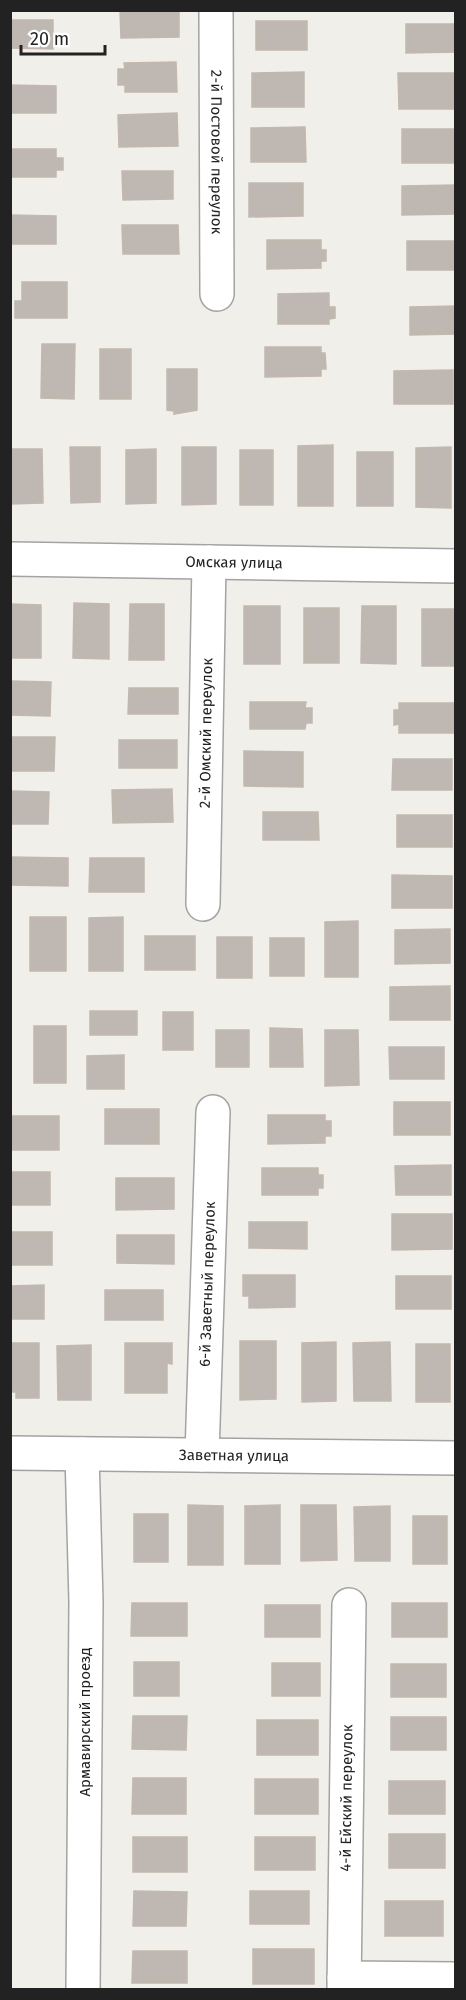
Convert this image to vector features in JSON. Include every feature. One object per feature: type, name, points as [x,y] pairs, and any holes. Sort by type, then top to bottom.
[{"type":"street","name":"2-й Постовой переулок","points":[[216,10],[217,294]]},
{"type":"street","name":"Омская улица","points":[[10,559],[456,566]]},
{"type":"street","name":"2-й Омский переулок","points":[[202,904],[208,562]]},
{"type":"street","name":"6-й Заветный переулок","points":[[202,1455],[213,1112]]},
{"type":"street","name":"Заветная улица","points":[[10,1453],[456,1458]]},
{"type":"street","name":"Армавирский проезд","points":[[82,1454],[86,1602],[83,1989]]},
{"type":"street","name":"4-й Ейский переулок","points":[[344,1984],[349,1605]]},
{"type":"street","points":[[344,1984],[456,1980]]},
{"type":"building","points":[[120,10],[179,10],[179,37],[121,38]]},
{"type":"building","points":[[10,20],[53,20],[53,49],[10,48]]},
{"type":"building","points":[[256,21],[307,21],[307,50],[256,50]]},
{"type":"building","points":[[406,24],[456,24],[456,52],[406,53]]},
{"type":"building","points":[[176,62],[177,92],[125,92],[125,85],[118,85],[118,69],[125,69],[124,63]]},
{"type":"building","points":[[304,72],[304,107],[252,107],[252,73]]},
{"type":"building","points":[[398,73],[456,73],[456,109],[399,109]]},
{"type":"building","points":[[10,85],[56,86],[56,113],[10,113]]},
{"type":"building","points":[[177,113],[178,146],[119,147],[118,115]]},
{"type":"building","points":[[305,127],[306,162],[251,162],[251,128]]},
{"type":"building","points":[[402,129],[456,129],[456,163],[402,163]]},
{"type":"building","points":[[10,149],[56,149],[56,158],[63,158],[63,170],[56,170],[56,177],[10,177]]},
{"type":"building","points":[[122,171],[173,171],[173,199],[123,200]]},
{"type":"building","points":[[249,183],[303,183],[303,216],[249,217]]},
{"type":"building","points":[[456,185],[456,214],[402,215],[402,186]]},
{"type":"building","points":[[10,215],[56,216],[56,244],[10,244]]},
{"type":"building","points":[[122,225],[178,225],[179,254],[123,254]]},
{"type":"building","points":[[267,240],[321,240],[321,250],[326,250],[326,261],[321,261],[321,268],[267,269]]},
{"type":"building","points":[[407,241],[455,241],[455,270],[407,270]]},
{"type":"building","points":[[22,282],[67,282],[67,318],[15,318],[15,301],[22,301]]},
{"type":"building","points":[[329,293],[329,307],[335,307],[335,318],[329,319],[329,324],[278,324],[278,294]]},
{"type":"building","points":[[456,306],[456,334],[410,335],[410,307]]},
{"type":"building","points":[[42,344],[75,344],[74,399],[41,398]]},
{"type":"building","points":[[265,347],[321,347],[321,353],[325,353],[326,369],[321,369],[321,376],[265,377]]},
{"type":"building","points":[[100,349],[131,349],[131,399],[100,399]]},
{"type":"building","points":[[167,369],[197,369],[197,410],[174,414],[174,411],[167,410]]},
{"type":"building","points":[[453,370],[453,404],[394,404],[394,371]]},
{"type":"building","points":[[333,445],[333,506],[298,506],[298,446]]},
{"type":"building","points":[[70,447],[100,447],[100,502],[71,503]]},
{"type":"building","points":[[182,447],[216,447],[216,504],[182,505]]},
{"type":"building","points":[[451,447],[451,508],[416,507],[416,448]]},
{"type":"building","points":[[10,449],[42,449],[43,503],[10,504]]},
{"type":"building","points":[[156,449],[156,503],[126,504],[126,450]]},
{"type":"building","points":[[240,450],[273,450],[273,505],[240,505]]},
{"type":"building","points":[[357,452],[393,452],[393,506],[357,506]]},
{"type":"building","points":[[74,603],[109,604],[109,659],[73,658]]},
{"type":"building","points":[[10,604],[41,605],[41,658],[10,658]]},
{"type":"building","points":[[130,604],[164,604],[164,660],[129,660]]},
{"type":"building","points":[[244,606],[280,606],[280,664],[244,664]]},
{"type":"building","points":[[362,606],[396,606],[396,664],[361,663]]},
{"type":"building","points":[[304,608],[339,608],[339,663],[304,663]]},
{"type":"building","points":[[422,609],[455,609],[455,666],[422,666]]},
{"type":"building","points":[[10,681],[51,682],[50,716],[10,715]]},
{"type":"building","points":[[129,688],[178,688],[178,714],[128,714]]},
{"type":"building","points":[[250,702],[306,702],[305,708],[312,708],[312,723],[306,723],[305,729],[250,729]]},
{"type":"building","points":[[399,703],[455,703],[455,733],[399,733],[399,724],[394,725],[394,710],[399,710]]},
{"type":"building","points":[[10,737],[55,737],[54,771],[10,771]]},
{"type":"building","points":[[119,740],[177,740],[177,768],[119,768]]},
{"type":"building","points":[[244,751],[303,752],[303,787],[244,786]]},
{"type":"building","points":[[393,759],[452,759],[452,790],[392,790]]},
{"type":"building","points":[[172,789],[173,822],[113,823],[112,790]]},
{"type":"building","points":[[10,791],[49,792],[48,824],[10,824]]},
{"type":"building","points":[[263,812],[318,812],[319,840],[263,840]]},
{"type":"building","points":[[397,815],[452,815],[452,847],[397,847]]},
{"type":"building","points":[[10,857],[68,858],[68,886],[10,885]]},
{"type":"building","points":[[90,858],[144,858],[144,892],[89,892]]},
{"type":"building","points":[[392,875],[452,876],[452,908],[392,908]]},
{"type":"building","points":[[30,917],[66,917],[66,971],[30,971]]},
{"type":"building","points":[[123,917],[123,971],[89,971],[89,918]]},
{"type":"building","points":[[358,921],[358,977],[325,977],[325,922]]},
{"type":"building","points":[[450,929],[450,963],[395,964],[395,930]]},
{"type":"building","points":[[145,936],[195,936],[195,970],[145,970]]},
{"type":"building","points":[[217,937],[252,937],[252,978],[217,978]]},
{"type":"building","points":[[270,938],[304,938],[304,976],[270,976]]},
{"type":"building","points":[[450,986],[450,1020],[390,1020],[390,987]]},
{"type":"building","points":[[90,1011],[137,1011],[137,1035],[90,1035]]},
{"type":"building","points":[[163,1012],[193,1012],[193,1050],[163,1050]]},
{"type":"building","points":[[34,1026],[66,1026],[66,1083],[34,1083]]},
{"type":"building","points":[[270,1028],[302,1029],[303,1067],[270,1067]]},
{"type":"building","points":[[216,1030],[249,1030],[249,1067],[216,1067]]},
{"type":"building","points":[[325,1030],[358,1030],[359,1085],[325,1086]]},
{"type":"building","points":[[389,1047],[444,1047],[444,1079],[390,1079]]},
{"type":"building","points":[[124,1055],[124,1089],[87,1089],[87,1056]]},
{"type":"building","points":[[394,1102],[450,1102],[450,1135],[394,1135]]},
{"type":"building","points":[[105,1109],[159,1109],[159,1144],[105,1144]]},
{"type":"building","points":[[268,1115],[325,1115],[325,1121],[331,1121],[331,1136],[325,1136],[325,1143],[268,1144]]},
{"type":"building","points":[[10,1116],[59,1116],[59,1150],[10,1150]]},
{"type":"building","points":[[451,1165],[451,1195],[396,1195],[395,1166]]},
{"type":"building","points":[[262,1168],[318,1168],[318,1175],[323,1175],[323,1188],[318,1188],[318,1195],[262,1195]]},
{"type":"building","points":[[10,1172],[50,1172],[50,1205],[10,1205]]},
{"type":"building","points":[[116,1178],[174,1178],[174,1209],[116,1210]]},
{"type":"building","points":[[392,1214],[452,1214],[452,1249],[392,1250]]},
{"type":"building","points":[[249,1222],[307,1222],[307,1249],[249,1248]]},
{"type":"building","points":[[10,1232],[52,1232],[52,1265],[10,1265]]},
{"type":"building","points":[[117,1235],[174,1235],[174,1264],[117,1263]]},
{"type":"building","points":[[243,1275],[295,1275],[295,1307],[249,1308],[249,1296],[243,1296]]},
{"type":"building","points":[[396,1276],[451,1276],[451,1309],[396,1309]]},
{"type":"building","points":[[44,1285],[44,1319],[10,1319],[10,1286]]},
{"type":"building","points":[[105,1290],[163,1290],[163,1320],[105,1320]]},
{"type":"building","points":[[240,1341],[276,1341],[276,1399],[240,1400]]},
{"type":"building","points":[[336,1342],[336,1401],[302,1402],[302,1343]]},
{"type":"building","points":[[390,1342],[391,1401],[354,1401],[353,1343]]},
{"type":"building","points":[[10,1343],[39,1343],[39,1398],[16,1398],[16,1392],[10,1392]]},
{"type":"building","points":[[125,1343],[172,1343],[172,1364],[167,1363],[167,1393],[125,1393]]},
{"type":"building","points":[[416,1344],[450,1344],[450,1402],[416,1402]]},
{"type":"building","points":[[91,1345],[91,1400],[58,1400],[57,1346]]},
{"type":"building","points":[[188,1505],[223,1506],[223,1565],[188,1565]]},
{"type":"building","points":[[280,1505],[280,1564],[245,1564],[245,1506]]},
{"type":"building","points":[[301,1505],[336,1505],[337,1560],[301,1561]]},
{"type":"building","points":[[390,1506],[390,1561],[355,1561],[354,1507]]},
{"type":"building","points":[[134,1514],[168,1514],[168,1562],[134,1562]]},
{"type":"building","points":[[413,1516],[447,1516],[447,1564],[413,1564]]},
{"type":"building","points":[[132,1603],[187,1603],[187,1636],[131,1636]]},
{"type":"building","points":[[392,1603],[447,1603],[447,1637],[392,1637]]},
{"type":"building","points":[[265,1605],[320,1605],[320,1637],[265,1637]]},
{"type":"building","points":[[134,1662],[179,1662],[179,1696],[134,1696]]},
{"type":"building","points":[[272,1663],[320,1663],[320,1696],[272,1696]]},
{"type":"building","points":[[391,1664],[446,1664],[446,1697],[391,1697]]},
{"type":"building","points":[[133,1716],[187,1716],[186,1750],[132,1749]]},
{"type":"building","points":[[391,1717],[446,1717],[446,1750],[391,1750]]},
{"type":"building","points":[[257,1720],[318,1720],[318,1755],[257,1755]]},
{"type":"building","points":[[133,1778],[186,1778],[186,1814],[132,1814]]},
{"type":"building","points":[[255,1779],[318,1779],[318,1814],[255,1814]]},
{"type":"building","points":[[389,1781],[445,1781],[445,1814],[389,1814]]},
{"type":"building","points":[[389,1834],[445,1834],[445,1868],[389,1868]]},
{"type":"building","points":[[133,1837],[187,1837],[187,1872],[133,1872]]},
{"type":"building","points":[[255,1837],[315,1837],[315,1870],[255,1870]]},
{"type":"building","points":[[134,1891],[187,1892],[186,1926],[133,1926]]},
{"type":"building","points":[[250,1891],[309,1891],[309,1924],[250,1924]]},
{"type":"building","points":[[385,1901],[443,1901],[443,1936],[385,1936]]},
{"type":"building","points":[[253,1949],[314,1949],[314,1984],[253,1984]]},
{"type":"building","points":[[133,1951],[187,1951],[187,1983],[132,1983]]}]
